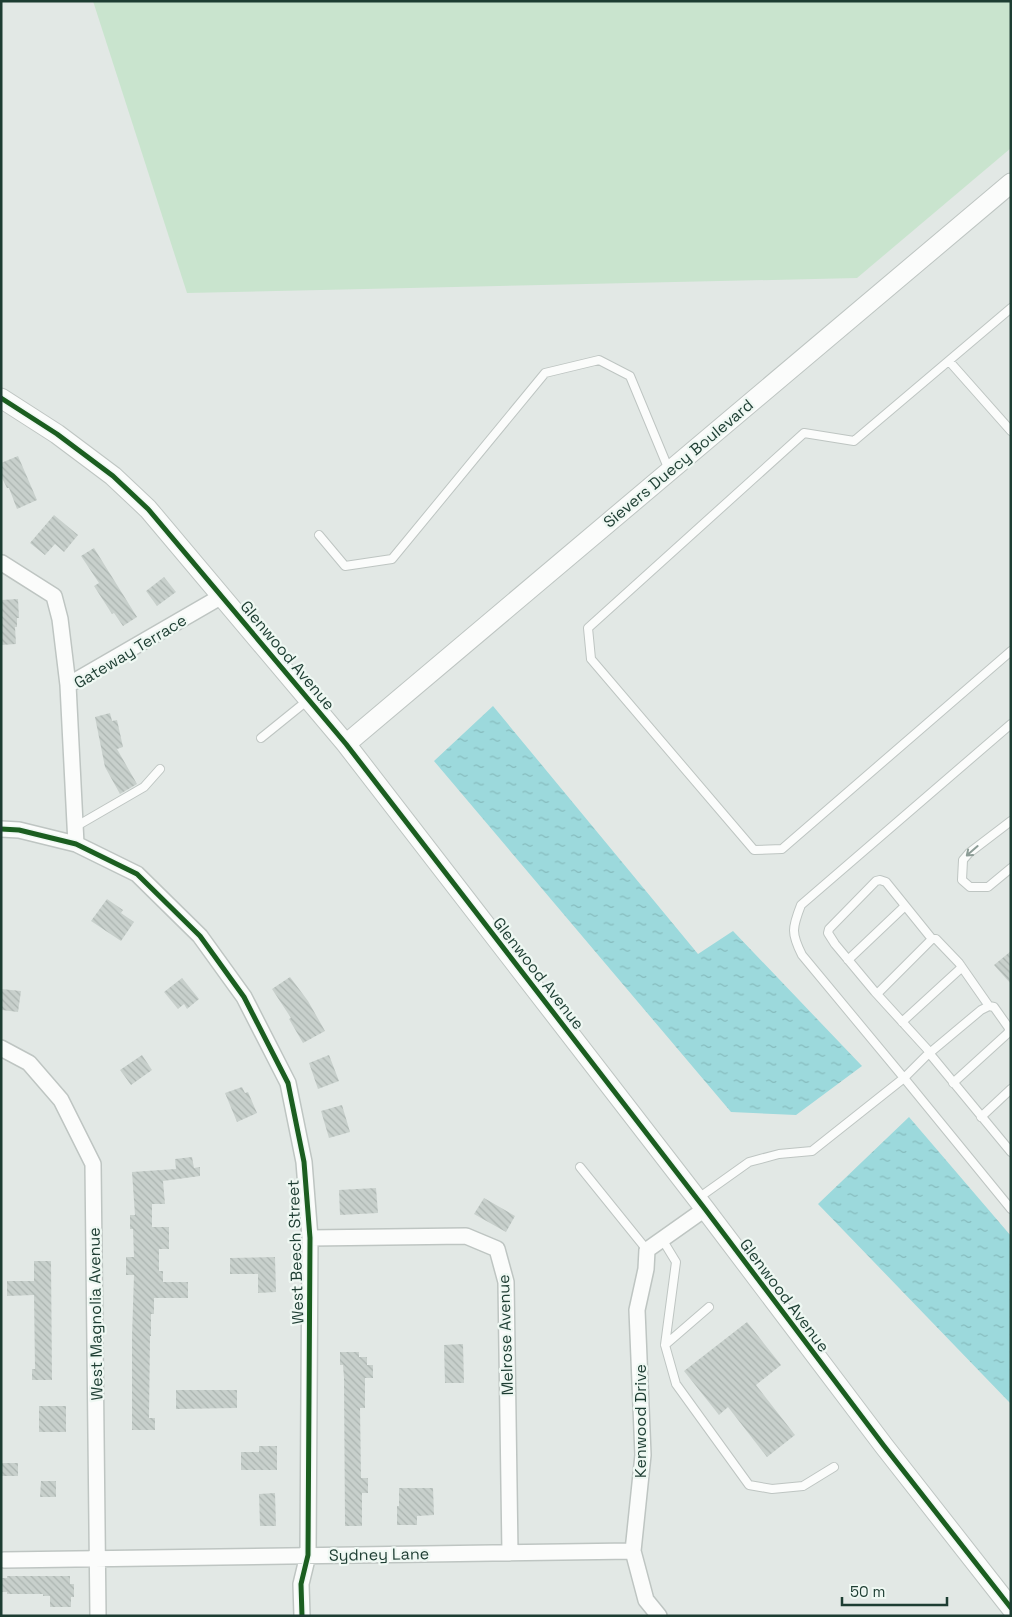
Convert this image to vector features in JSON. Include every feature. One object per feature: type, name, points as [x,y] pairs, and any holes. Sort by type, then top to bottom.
[{"type":"street","name":"Sievers Duecy Boulevard","points":[[346,744],[669,470],[1011,184]]},
{"type":"street","name":"Glenwood Avenue","points":[[1,398],[57,434],[113,476],[148,509],[346,744],[701,1204],[884,1446],[1011,1608]]},
{"type":"street","points":[[2,564],[54,596],[60,619],[68,685]]},
{"type":"street","name":"Gateway Terrace","points":[[76,844],[68,685],[222,596]]},
{"type":"street","name":"West Beech Street","points":[[1,829],[18,830],[76,844],[137,874],[200,936],[244,997],[288,1082],[304,1162],[310,1238],[308,1555],[301,1584],[302,1616]]},
{"type":"street","name":"West Magnolia Avenue","points":[[1,1048],[29,1063],[61,1100],[93,1164],[98,1616]]},
{"type":"street","points":[[647,1250],[701,1204]]},
{"type":"street","name":"Melrose Avenue","points":[[310,1238],[466,1236],[498,1249],[506,1282],[510,1553]]},
{"type":"street","name":"Kenwood Drive","points":[[647,1250],[646,1269],[637,1310],[643,1455],[634,1551],[646,1600],[659,1616]]},
{"type":"street","name":"Sydney Lane","points":[[4,1560],[634,1551]]},
{"type":"lane","points":[[1011,308],[854,441],[804,433],[588,628],[591,659],[754,850],[782,849],[1011,651]]},
{"type":"lane","points":[[319,535],[345,566],[392,559],[545,373],[599,360],[630,376],[669,470]]},
{"type":"lane","points":[[949,360],[1011,431]]},
{"type":"lane","points":[[261,738],[309,700]]},
{"type":"lane","points":[[1011,724],[801,905],[793,926],[796,943],[802,955],[904,1078],[1008,1198],[1011,1209]]},
{"type":"lane","points":[[75,827],[144,787],[160,769]]},
{"type":"lane","points":[[1011,821],[968,853],[963,860],[962,880],[970,887],[988,887],[1011,868]]},
{"type":"lane","points":[[953,1082],[1010,1030],[961,966],[936,939],[932,939],[886,882],[876,881],[832,926],[828,933],[848,960],[927,1049],[930,1054],[953,1082],[981,1116],[1009,1147]]},
{"type":"lane","points":[[848,960],[905,906]]},
{"type":"lane","points":[[877,994],[932,939]]},
{"type":"lane","points":[[902,1022],[961,966]]},
{"type":"lane","points":[[701,1204],[750,1162],[779,1154],[812,1151],[904,1078],[981,1010],[990,1006]]},
{"type":"lane","points":[[981,1116],[1011,1090]]},
{"type":"lane","points":[[580,1166],[647,1250]]},
{"type":"lane","points":[[662,1239],[676,1262],[665,1345],[676,1384],[749,1485],[772,1489],[803,1486],[834,1467]]},
{"type":"lane","points":[[665,1345],[710,1307]]},
{"type":"green space","points":[[93,1],[1011,1],[1011,148],[857,278],[187,293]]},
{"type":"water","points":[[493,706],[698,954],[733,931],[862,1066],[796,1115],[731,1112],[434,761]]},
{"type":"water","points":[[909,1117],[1011,1236],[1011,1404],[818,1204]]},
{"type":"building","points":[[18,456],[37,500],[17,509],[9,488],[7,488],[1,476],[1,463]]},
{"type":"building","points":[[54,515],[78,535],[64,552],[55,544],[45,555],[30,543]]},
{"type":"building","points":[[94,548],[137,617],[123,626],[114,613],[112,614],[94,586],[99,583],[81,556]]},
{"type":"building","points":[[164,577],[176,592],[157,606],[146,591]]},
{"type":"building","points":[[18,599],[19,618],[17,618],[17,627],[15,627],[16,644],[1,645],[1,600]]},
{"type":"building","points":[[110,713],[112,721],[117,720],[123,747],[117,749],[137,784],[120,794],[105,767],[95,717]]},
{"type":"building","points":[[107,899],[123,910],[121,913],[134,922],[121,941],[91,921]]},
{"type":"building","points":[[1011,951],[1011,984],[994,965]]},
{"type":"building","points":[[290,977],[308,1001],[325,1031],[303,1043],[289,1019],[291,1018],[272,989]]},
{"type":"building","points":[[182,978],[199,999],[187,1009],[184,1004],[178,1009],[164,992]]},
{"type":"building","points":[[1,989],[21,991],[18,1012],[2,1010]]},
{"type":"building","points":[[142,1055],[152,1070],[131,1085],[120,1070]]},
{"type":"building","points":[[329,1055],[339,1081],[318,1089],[309,1063]]},
{"type":"building","points":[[242,1087],[245,1093],[248,1092],[257,1113],[237,1122],[225,1093]]},
{"type":"building","points":[[342,1105],[350,1132],[329,1138],[321,1111]]},
{"type":"building","points":[[192,1157],[194,1168],[200,1167],[200,1176],[163,1181],[165,1204],[152,1204],[152,1227],[169,1227],[169,1249],[159,1249],[159,1271],[163,1271],[163,1282],[188,1282],[188,1298],[154,1298],[154,1314],[151,1314],[150,1336],[149,1418],[155,1418],[155,1430],[132,1430],[134,1275],[126,1275],[126,1257],[134,1257],[133,1229],[130,1229],[130,1215],[135,1215],[132,1172],[176,1169],[175,1159]]},
{"type":"building","points":[[376,1188],[378,1213],[340,1215],[339,1190]]},
{"type":"building","points":[[484,1198],[515,1216],[506,1232],[474,1214]]},
{"type":"building","points":[[275,1257],[276,1292],[258,1293],[258,1274],[230,1274],[230,1258]]},
{"type":"building","points":[[34,1261],[51,1261],[52,1380],[32,1380],[32,1369],[35,1369],[34,1295],[7,1296],[7,1281],[34,1281]]},
{"type":"building","points":[[747,1322],[781,1365],[756,1385],[795,1435],[767,1457],[728,1407],[719,1415],[684,1371]]},
{"type":"building","points":[[463,1344],[464,1383],[445,1383],[444,1345]]},
{"type":"building","points":[[340,1352],[359,1352],[359,1357],[367,1357],[367,1365],[373,1365],[373,1378],[365,1378],[365,1408],[360,1408],[361,1478],[368,1478],[368,1493],[362,1493],[362,1526],[345,1526],[344,1378],[343,1365],[340,1365]]},
{"type":"building","points":[[176,1390],[237,1390],[237,1408],[176,1409]]},
{"type":"building","points":[[39,1406],[66,1406],[66,1432],[39,1432]]},
{"type":"building","points":[[259,1446],[277,1446],[277,1470],[241,1470],[241,1452],[259,1452]]},
{"type":"building","points":[[1,1463],[18,1463],[18,1476],[1,1476]]},
{"type":"building","points":[[41,1481],[56,1481],[56,1497],[40,1497]]},
{"type":"building","points":[[399,1488],[433,1488],[434,1515],[417,1516],[417,1525],[397,1525]]},
{"type":"building","points":[[275,1493],[276,1526],[260,1526],[259,1494]]},
{"type":"building","points":[[7,1576],[70,1576],[70,1584],[74,1584],[74,1597],[71,1597],[71,1607],[50,1607],[50,1596],[43,1596],[43,1594],[7,1594],[7,1592],[1,1592],[1,1578],[7,1578]]},
{"type":"cycle path","points":[[1,398],[57,434],[113,476],[148,509],[346,744],[705,1209],[884,1446],[1011,1608]]},
{"type":"cycle path","points":[[1,829],[19,830],[76,844],[137,874],[200,936],[244,997],[288,1083],[304,1162],[310,1238],[308,1555],[301,1584],[302,1616]]}]
